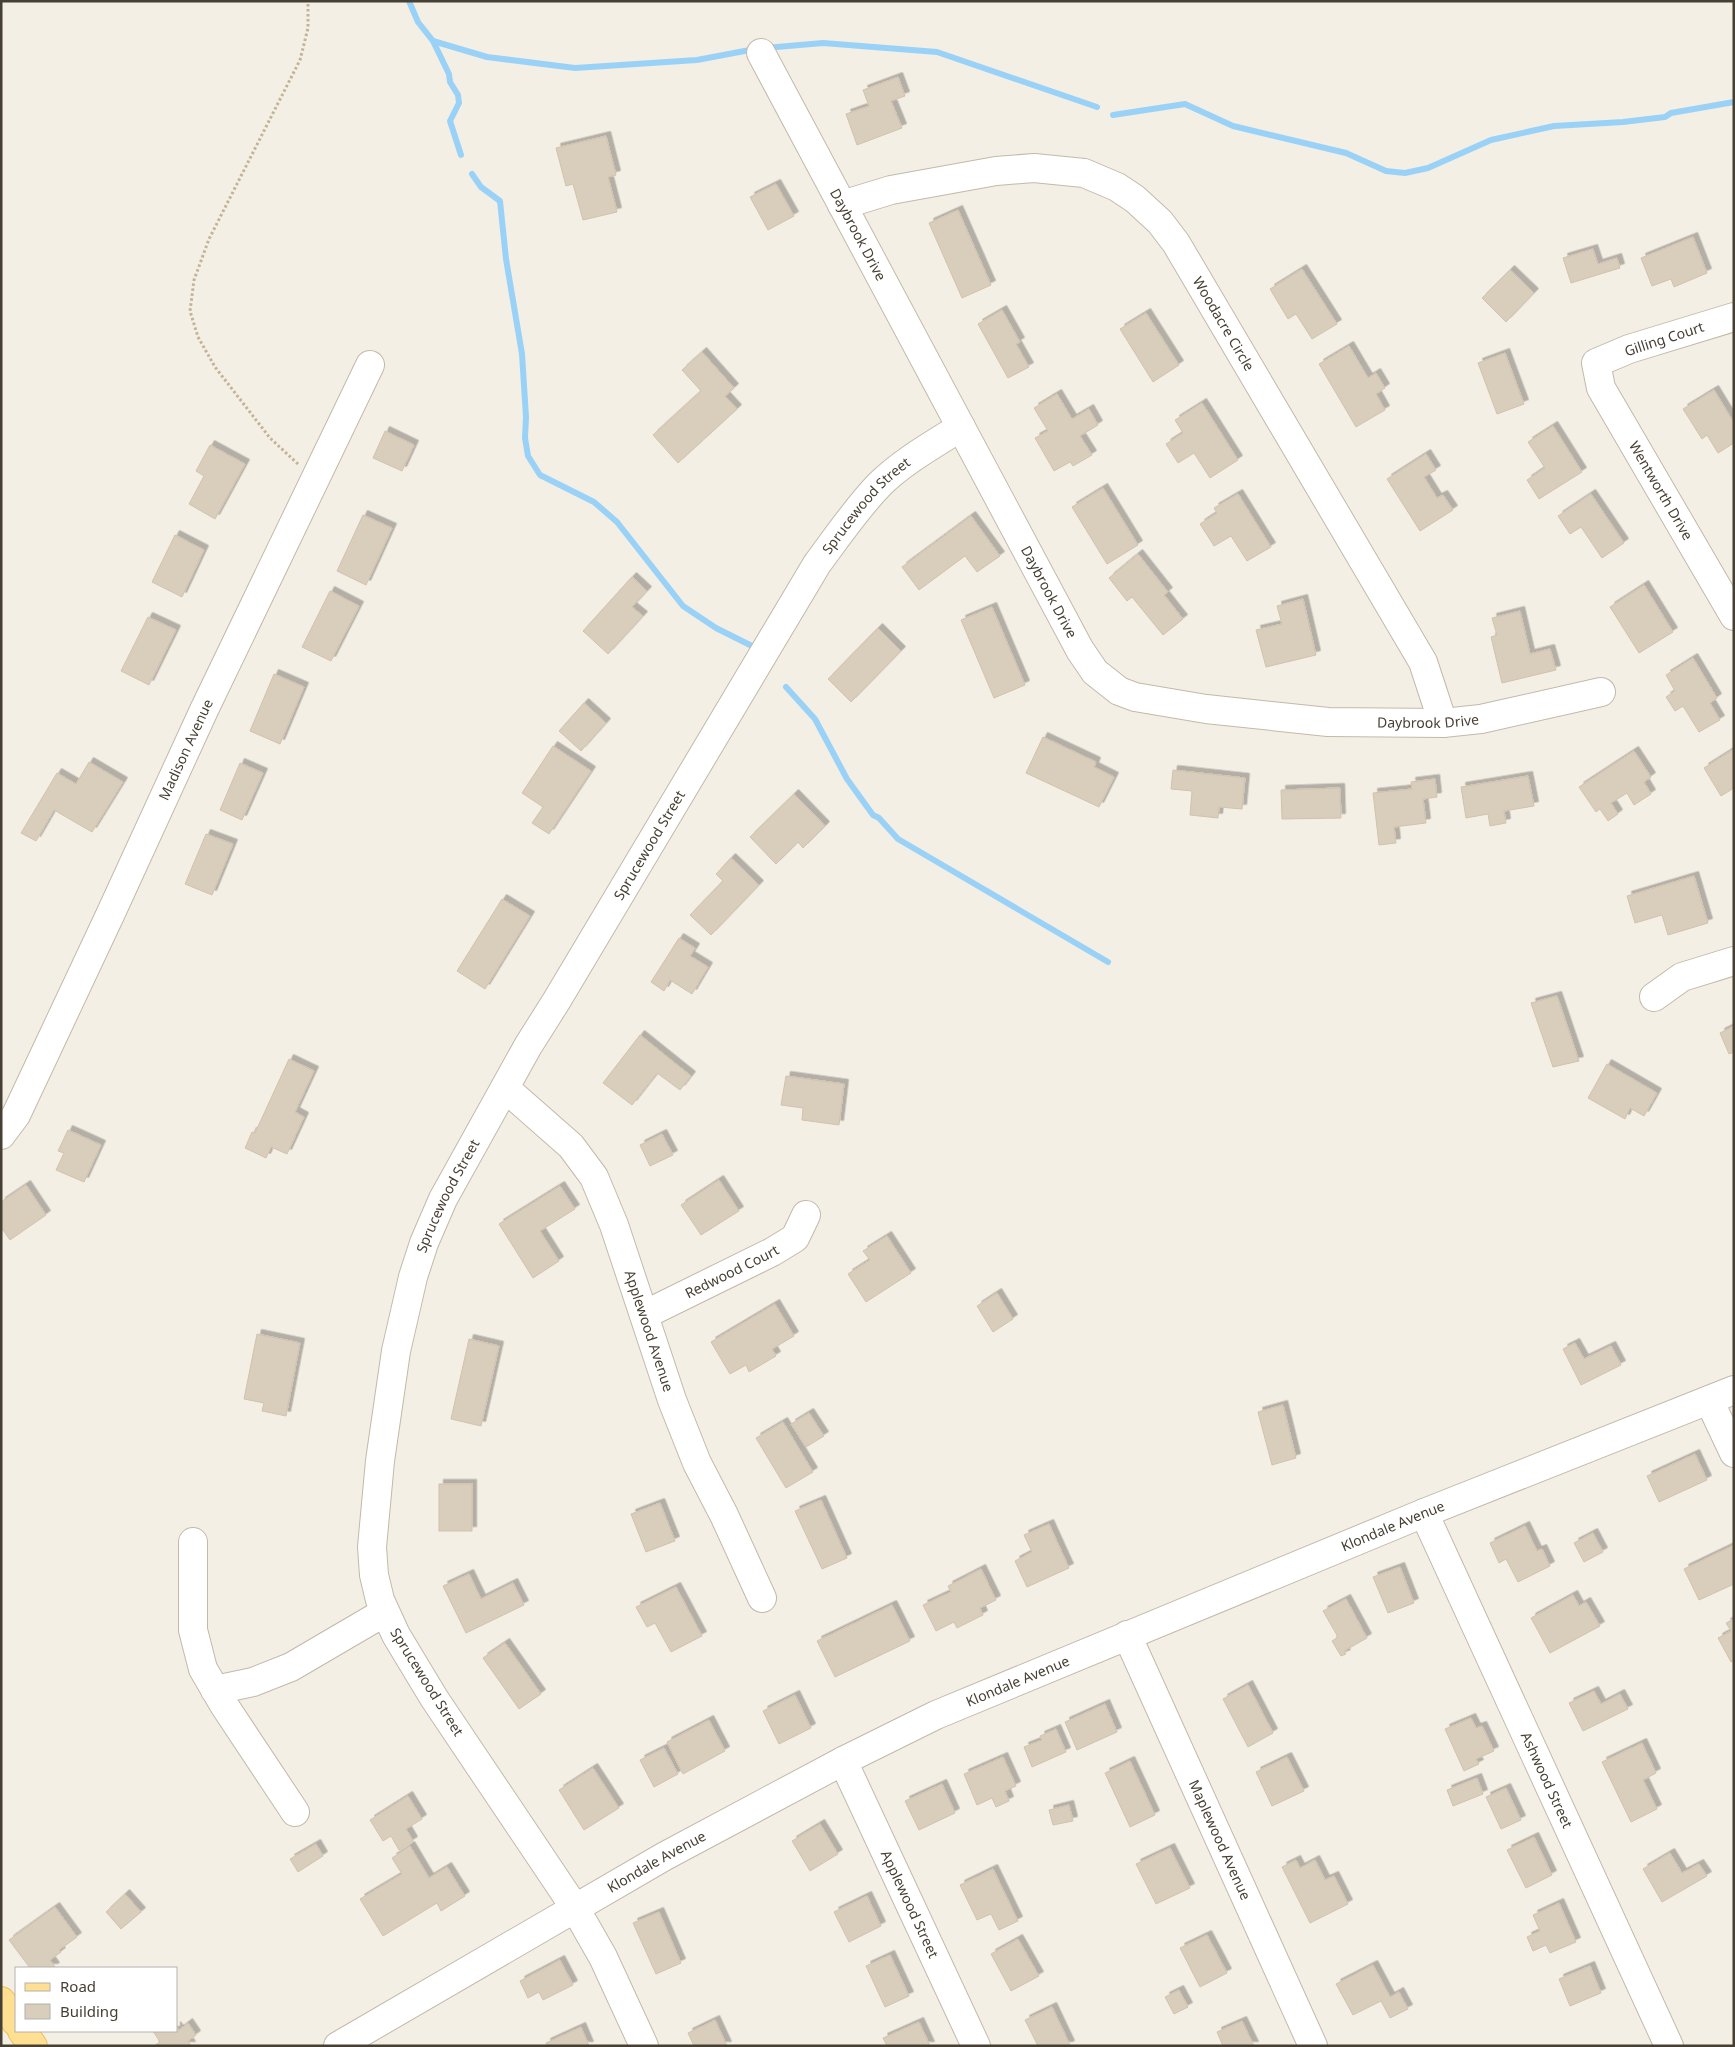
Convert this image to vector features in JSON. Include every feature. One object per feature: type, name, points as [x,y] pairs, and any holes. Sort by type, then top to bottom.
[{"type":"main road","points":[[1,2001],[15,2021]]},
{"type":"main road","points":[[23,2032],[33,2046]]},
{"type":"street","name":"Daybrook Drive","points":[[761,53],[1080,650],[1095,672],[1119,691],[1135,697],[1206,709],[1328,722],[1443,723],[1481,718],[1601,692]]},
{"type":"street","name":"Woodacre Circle","points":[[842,205],[891,190],[996,171],[1034,168],[1084,173],[1117,187],[1135,199],[1160,222],[1176,243],[1423,662],[1443,723]]},
{"type":"street","name":"Gilling Court","points":[[1596,363],[1629,349],[1734,317]]},
{"type":"street","name":"Wentworth Drive","points":[[1596,363],[1601,388],[1734,616]]},
{"type":"street","name":"Madison Avenue","points":[[1,1135],[16,1115],[204,710],[370,365]]},
{"type":"street","name":"Sprucewood Street","points":[[644,2046],[603,1958],[576,1908],[434,1698],[396,1635],[380,1600],[374,1574],[372,1547],[380,1461],[396,1351],[419,1260],[442,1202],[528,1046],[817,564],[859,506],[881,483],[923,451],[961,427]]},
{"type":"street","points":[[1654,997],[1682,977],[1734,961]]},
{"type":"street","name":"Applewood Avenue","points":[[505,1088],[571,1146],[594,1177],[614,1224],[672,1400],[697,1463],[724,1515],[762,1598]]},
{"type":"street","name":"Redwood Court","points":[[644,1315],[772,1252],[795,1238],[806,1215]]},
{"type":"street","points":[[1722,1395],[1734,1453]]},
{"type":"street","name":"Klondale Avenue","points":[[338,2046],[665,1856],[843,1761],[936,1715],[1424,1513],[1722,1395]]},
{"type":"street","name":"Ashwood Street","points":[[1424,1513],[1669,2046]]},
{"type":"street","points":[[192,1542],[193,1630],[203,1669],[295,1812]]},
{"type":"street","points":[[215,1690],[253,1682],[291,1667],[385,1612]]},
{"type":"street","name":"Maplewood Avenue","points":[[1127,1635],[1313,2046]]},
{"type":"street","name":"Applewood Street","points":[[843,1761],[976,2046]]},
{"type":"path","points":[[308,1],[308,28],[300,60],[210,239],[194,280],[190,311],[198,337],[214,367],[270,438],[315,479]]},
{"type":"building","points":[[898,77],[905,96],[891,101],[902,128],[857,145],[846,114],[869,106],[863,90]]},
{"type":"building","points":[[606,136],[616,175],[608,177],[617,212],[583,220],[573,184],[566,186],[556,148]]},
{"type":"building","points":[[776,184],[794,216],[768,230],[750,197]]},
{"type":"building","points":[[958,210],[991,285],[962,298],[929,223]]},
{"type":"building","points":[[1693,237],[1707,273],[1674,287],[1671,279],[1652,286],[1641,258]]},
{"type":"building","points":[[1593,249],[1598,264],[1617,258],[1620,268],[1571,283],[1563,258]]},
{"type":"building","points":[[1302,269],[1337,324],[1312,339],[1296,314],[1288,319],[1270,289]]},
{"type":"building","points":[[1510,270],[1534,293],[1506,322],[1482,298]]},
{"type":"building","points":[[1002,310],[1020,342],[1016,344],[1029,367],[1008,378],[978,324]]},
{"type":"building","points":[[1146,313],[1179,365],[1153,382],[1120,329]]},
{"type":"building","points":[[1349,346],[1368,378],[1376,373],[1385,388],[1376,394],[1385,410],[1356,427],[1319,364]]},
{"type":"building","points":[[702,352],[734,388],[725,396],[737,409],[678,463],[653,435],[701,391],[682,370]]},
{"type":"building","points":[[1505,353],[1524,404],[1497,414],[1478,363]]},
{"type":"building","points":[[1714,390],[1734,423],[1734,443],[1718,453],[1707,435],[1702,439],[1683,409]]},
{"type":"building","points":[[1057,394],[1072,419],[1089,409],[1098,425],[1080,436],[1092,455],[1073,466],[1070,462],[1054,471],[1035,438],[1048,431],[1034,408]]},
{"type":"building","points":[[1202,403],[1238,460],[1210,478],[1194,453],[1178,463],[1166,444],[1183,433],[1175,420]]},
{"type":"building","points":[[1553,426],[1582,472],[1539,499],[1527,480],[1545,468],[1528,442]]},
{"type":"building","points":[[385,431],[414,445],[402,471],[373,458]]},
{"type":"building","points":[[210,445],[245,464],[215,519],[189,504],[204,476],[196,471]]},
{"type":"building","points":[[1426,454],[1436,470],[1424,477],[1437,498],[1443,495],[1453,510],[1420,531],[1387,479]]},
{"type":"building","points":[[1103,488],[1138,545],[1107,564],[1072,507]]},
{"type":"building","points":[[1238,494],[1271,547],[1247,561],[1231,536],[1214,546],[1200,524],[1217,513],[1214,508]]},
{"type":"building","points":[[1591,494],[1624,543],[1602,558],[1581,527],[1570,534],[1558,516]]},
{"type":"building","points":[[363,515],[392,528],[366,585],[337,571]]},
{"type":"building","points":[[971,516],[1000,556],[977,572],[965,556],[919,590],[902,567]]},
{"type":"building","points":[[175,535],[204,550],[182,597],[152,582]]},
{"type":"building","points":[[1138,554],[1168,592],[1164,595],[1183,619],[1163,635],[1132,597],[1127,601],[1109,578]]},
{"type":"building","points":[[632,577],[647,591],[632,607],[643,616],[608,654],[583,631]]},
{"type":"building","points":[[1644,585],[1673,632],[1639,653],[1610,607]]},
{"type":"building","points":[[330,591],[359,606],[331,661],[302,647]]},
{"type":"building","points":[[1303,599],[1316,655],[1266,667],[1256,630],[1282,624],[1277,606]]},
{"type":"building","points":[[992,607],[1025,685],[994,698],[961,620]]},
{"type":"building","points":[[1520,611],[1530,654],[1550,649],[1556,670],[1502,683],[1491,637],[1497,635],[1492,618]]},
{"type":"building","points":[[148,617],[176,630],[149,685],[121,671]]},
{"type":"building","points":[[878,628],[901,651],[851,702],[828,679]]},
{"type":"building","points":[[1693,658],[1717,698],[1710,703],[1720,720],[1699,732],[1683,706],[1675,711],[1666,697],[1675,691],[1666,675]]},
{"type":"building","points":[[274,674],[304,687],[280,744],[250,731]]},
{"type":"building","points":[[584,703],[606,723],[581,751],[559,731]]},
{"type":"building","points":[[1043,737],[1096,762],[1094,767],[1114,777],[1099,807],[1026,773]]},
{"type":"building","points":[[553,746],[591,771],[549,834],[532,823],[543,807],[522,793]]},
{"type":"building","points":[[1734,749],[1734,788],[1721,796],[1704,768]]},
{"type":"building","points":[[1634,751],[1651,777],[1644,782],[1651,794],[1634,805],[1627,793],[1611,803],[1618,814],[1608,821],[1600,809],[1596,812],[1579,787]]},
{"type":"building","points":[[89,762],[123,782],[92,832],[54,810],[36,841],[21,833],[57,773],[76,784]]},
{"type":"building","points":[[240,763],[263,773],[242,820],[220,810]]},
{"type":"building","points":[[1173,770],[1245,778],[1242,809],[1219,807],[1218,818],[1190,815],[1192,791],[1171,789]]},
{"type":"building","points":[[1528,776],[1534,806],[1504,811],[1506,823],[1490,826],[1488,814],[1466,818],[1461,787]]},
{"type":"building","points":[[1435,779],[1437,797],[1423,799],[1426,823],[1394,827],[1396,843],[1379,845],[1373,793],[1412,789],[1411,782]]},
{"type":"building","points":[[1340,788],[1341,818],[1282,819],[1281,790]]},
{"type":"building","points":[[794,794],[825,826],[803,848],[798,842],[776,864],[750,837]]},
{"type":"building","points":[[206,834],[233,844],[212,895],[185,884]]},
{"type":"building","points":[[731,858],[759,885],[711,935],[690,915],[723,881],[716,874]]},
{"type":"building","points":[[1694,876],[1708,923],[1668,935],[1662,915],[1635,923],[1627,896]]},
{"type":"building","points":[[502,899],[530,916],[485,989],[457,971]]},
{"type":"building","points":[[679,938],[695,948],[690,956],[708,967],[692,994],[670,980],[664,991],[651,982]]},
{"type":"building","points":[[1557,996],[1579,1061],[1553,1067],[1531,1003]]},
{"type":"building","points":[[1734,1026],[1734,1052],[1729,1054],[1720,1033]]},
{"type":"building","points":[[640,1035],[691,1076],[680,1090],[657,1073],[632,1105],[603,1083]]},
{"type":"building","points":[[289,1059],[314,1071],[295,1112],[304,1117],[287,1154],[271,1147],[266,1158],[245,1148],[252,1132],[255,1133]]},
{"type":"building","points":[[1607,1064],[1657,1093],[1644,1116],[1630,1108],[1625,1119],[1588,1098]]},
{"type":"building","points":[[786,1076],[844,1084],[839,1125],[802,1120],[803,1108],[781,1105]]},
{"type":"building","points":[[68,1130],[101,1145],[84,1182],[56,1170],[64,1153],[58,1151]]},
{"type":"building","points":[[662,1134],[673,1155],[650,1166],[640,1145]]},
{"type":"building","points":[[719,1180],[739,1211],[701,1235],[681,1205]]},
{"type":"building","points":[[26,1185],[46,1215],[10,1240],[1,1227],[1,1202]]},
{"type":"building","points":[[560,1186],[575,1209],[540,1231],[559,1261],[533,1278],[499,1224]]},
{"type":"building","points":[[887,1236],[911,1273],[866,1302],[848,1274],[870,1260],[863,1251]]},
{"type":"building","points":[[997,1293],[1013,1319],[993,1332],[977,1306]]},
{"type":"building","points":[[775,1304],[794,1336],[772,1349],[776,1356],[749,1372],[746,1365],[730,1374],[711,1342]]},
{"type":"building","points":[[257,1334],[300,1343],[286,1416],[262,1411],[264,1403],[244,1399]]},
{"type":"building","points":[[469,1339],[499,1346],[481,1426],[451,1419]]},
{"type":"building","points":[[1575,1343],[1584,1359],[1611,1346],[1621,1365],[1581,1385],[1563,1349]]},
{"type":"building","points":[[1283,1405],[1296,1458],[1272,1465],[1258,1412]]},
{"type":"building","points":[[809,1413],[824,1436],[806,1447],[791,1424]]},
{"type":"building","points":[[783,1422],[813,1472],[786,1488],[756,1438]]},
{"type":"building","points":[[1695,1454],[1707,1480],[1659,1502],[1647,1476]]},
{"type":"building","points":[[439,1484],[472,1484],[472,1531],[439,1531]]},
{"type":"building","points":[[821,1500],[847,1558],[822,1569],[795,1511]]},
{"type":"building","points":[[660,1503],[675,1541],[646,1552],[631,1514]]},
{"type":"building","points":[[1049,1524],[1069,1568],[1027,1587],[1015,1561],[1032,1552],[1024,1535]]},
{"type":"building","points":[[1525,1526],[1537,1551],[1542,1549],[1550,1566],[1518,1582],[1506,1559],[1499,1563],[1490,1543]]},
{"type":"building","points":[[1593,1533],[1603,1552],[1584,1562],[1574,1543]]},
{"type":"building","points":[[1734,1545],[1734,1584],[1699,1600],[1684,1569]]},
{"type":"building","points":[[1400,1567],[1414,1603],[1388,1613],[1373,1577]]},
{"type":"building","points":[[981,1569],[996,1600],[980,1608],[983,1615],[957,1628],[954,1622],[936,1631],[923,1605],[951,1592],[948,1586]]},
{"type":"building","points":[[469,1574],[481,1599],[513,1583],[524,1605],[466,1633],[443,1586]]},
{"type":"building","points":[[676,1587],[702,1636],[671,1652],[655,1623],[647,1627],[636,1607]]},
{"type":"building","points":[[1573,1595],[1579,1606],[1586,1602],[1600,1626],[1550,1653],[1531,1618]]},
{"type":"building","points":[[1346,1599],[1367,1638],[1344,1651],[1346,1654],[1341,1656],[1332,1641],[1338,1637],[1323,1611]]},
{"type":"building","points":[[892,1605],[910,1641],[835,1677],[817,1641]]},
{"type":"building","points":[[1734,1619],[1734,1660],[1731,1662],[1718,1638],[1731,1631],[1726,1623]]},
{"type":"building","points":[[505,1643],[541,1694],[519,1709],[483,1658]]},
{"type":"building","points":[[1248,1685],[1273,1733],[1248,1747],[1223,1699]]},
{"type":"building","points":[[1594,1691],[1601,1704],[1620,1694],[1628,1709],[1583,1731],[1569,1703]]},
{"type":"building","points":[[795,1695],[811,1728],[779,1744],[763,1711]]},
{"type":"building","points":[[1105,1704],[1117,1732],[1077,1750],[1065,1722]]},
{"type":"building","points":[[1471,1718],[1476,1728],[1482,1726],[1494,1751],[1476,1759],[1479,1764],[1464,1771],[1445,1729]]},
{"type":"building","points":[[709,1720],[725,1751],[683,1774],[667,1742]]},
{"type":"building","points":[[1056,1729],[1066,1752],[1032,1767],[1024,1747],[1042,1740],[1040,1736]]},
{"type":"building","points":[[1642,1743],[1656,1773],[1643,1780],[1657,1809],[1631,1822],[1602,1762]]},
{"type":"building","points":[[664,1748],[678,1774],[654,1787],[640,1760]]},
{"type":"building","points":[[1003,1757],[1016,1786],[1005,1791],[1009,1801],[996,1807],[992,1798],[977,1805],[964,1774]]},
{"type":"building","points":[[1287,1757],[1304,1791],[1272,1806],[1256,1772]]},
{"type":"building","points":[[1130,1761],[1155,1815],[1130,1827],[1105,1773]]},
{"type":"building","points":[[593,1768],[619,1808],[584,1830],[559,1790]]},
{"type":"building","points":[[1477,1778],[1483,1794],[1453,1806],[1447,1790]]},
{"type":"building","points":[[942,1784],[955,1813],[919,1830],[905,1801]]},
{"type":"building","points":[[1506,1788],[1521,1820],[1501,1829],[1486,1797]]},
{"type":"building","points":[[408,1796],[422,1819],[406,1829],[413,1841],[399,1850],[391,1836],[383,1841],[370,1820]]},
{"type":"building","points":[[1069,1805],[1073,1821],[1053,1825],[1049,1810]]},
{"type":"building","points":[[820,1824],[838,1854],[810,1871],[792,1841]]},
{"type":"building","points":[[1534,1837],[1552,1875],[1526,1888],[1507,1850]]},
{"type":"building","points":[[316,1844],[323,1856],[298,1872],[290,1859]]},
{"type":"building","points":[[410,1846],[429,1878],[447,1867],[465,1896],[441,1911],[437,1903],[383,1936],[360,1899],[402,1874],[392,1858]]},
{"type":"building","points":[[1170,1848],[1190,1888],[1156,1904],[1136,1864]]},
{"type":"building","points":[[1670,1853],[1682,1873],[1699,1864],[1707,1876],[1662,1902],[1643,1869]]},
{"type":"building","points":[[1296,1860],[1300,1868],[1315,1860],[1325,1880],[1334,1876],[1348,1904],[1310,1923],[1282,1867]]},
{"type":"building","points":[[993,1869],[1018,1921],[999,1930],[991,1914],[977,1920],[960,1885]]},
{"type":"building","points":[[125,1894],[141,1912],[121,1929],[106,1912]]},
{"type":"building","points":[[867,1896],[881,1926],[849,1942],[834,1912]]},
{"type":"building","points":[[1559,1903],[1576,1942],[1550,1953],[1546,1945],[1533,1951],[1527,1937],[1540,1931],[1533,1915]]},
{"type":"building","points":[[55,1907],[77,1937],[59,1950],[61,1952],[50,1960],[55,1967],[29,1967],[9,1940]]},
{"type":"building","points":[[659,1912],[681,1963],[656,1974],[633,1923]]},
{"type":"building","points":[[1207,1935],[1227,1973],[1200,1987],[1180,1948]]},
{"type":"building","points":[[1018,1939],[1039,1976],[1011,1991],[991,1954]]},
{"type":"building","points":[[890,1955],[909,1996],[885,2007],[866,1966]]},
{"type":"building","points":[[560,1960],[573,1985],[543,2000],[539,1992],[528,1998],[520,1981]]},
{"type":"building","points":[[1373,1965],[1390,1997],[1399,1992],[1408,2009],[1390,2018],[1381,2001],[1353,2015],[1336,1984]]},
{"type":"building","points":[[1590,1966],[1601,1993],[1570,2006],[1559,1979]]},
{"type":"building","points":[[1179,1990],[1188,2007],[1174,2014],[1165,1997]]},
{"type":"building","points":[[1052,2007],[1070,2045],[1068,2046],[1038,2046],[1025,2020]]},
{"type":"building","points":[[715,2020],[727,2046],[694,2046],[688,2033]]},
{"type":"building","points":[[1242,2021],[1254,2046],[1223,2046],[1217,2032]]},
{"type":"building","points":[[919,2022],[930,2046],[887,2046],[883,2038]]},
{"type":"building","points":[[188,2023],[196,2035],[188,2041],[191,2046],[154,2046],[160,2042],[154,2032],[178,2032],[178,2029],[179,2030]]},
{"type":"building","points":[[581,2027],[589,2046],[547,2046],[546,2043]]},
{"type":"waterway","points":[[409,1],[418,22],[433,41],[449,74],[450,82],[458,95],[459,103],[450,121],[461,155]]},
{"type":"waterway","points":[[433,41],[487,57],[575,68],[697,60],[755,49]]},
{"type":"waterway","points":[[765,48],[823,43],[937,52],[1097,107]]},
{"type":"waterway","points":[[1113,115],[1185,104],[1233,126],[1346,153],[1386,171],[1405,173],[1428,168],[1491,140],[1554,126],[1623,122],[1665,117],[1671,113],[1734,102]]},
{"type":"waterway","points":[[472,174],[481,187],[500,201],[506,259],[522,354],[526,417],[525,438],[528,456],[540,475],[594,502],[617,522],[683,606],[716,628],[752,646]]},
{"type":"waterway","points":[[786,687],[815,719],[847,779],[873,815],[879,818],[898,839],[1108,962]]}]
